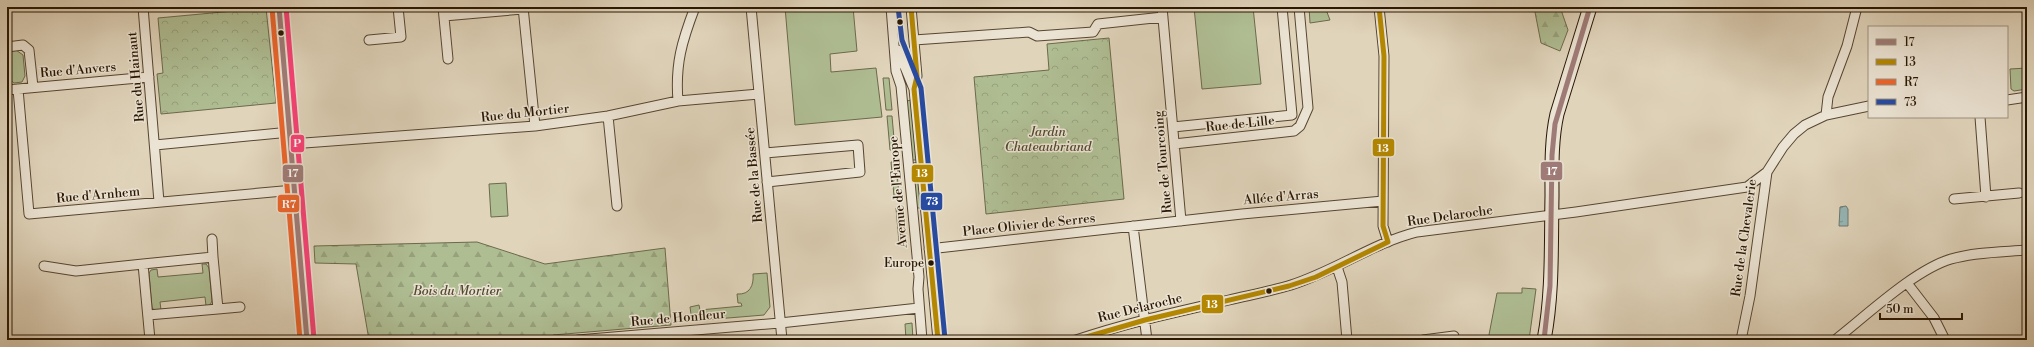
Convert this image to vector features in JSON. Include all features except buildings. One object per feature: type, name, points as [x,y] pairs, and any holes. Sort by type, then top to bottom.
[{"type":"main road","points":[[1544,340],[1550,296],[1552,153],[1554,128],[1590,7]]},
{"type":"street","name":"Rue du Hainaut","points":[[142,7],[159,202]]},
{"type":"street","points":[[279,7],[308,340]]},
{"type":"street","points":[[369,40],[401,36],[398,7]]},
{"type":"street","points":[[678,101],[678,62],[685,34],[695,7]]},
{"type":"street","name":"Rue de la Bassée","points":[[751,7],[782,340]]},
{"type":"street","name":"Avenue de l'Europe","points":[[892,7],[896,72],[902,86],[919,277],[918,289],[922,340]]},
{"type":"street","name":"Avenue de l'Europe","points":[[911,7],[917,76],[914,89]]},
{"type":"street","name":"Rue de Tourcoing","points":[[1133,226],[1181,221],[1162,7]]},
{"type":"street","name":"Rue de Lille","points":[[1282,7],[1292,115]]},
{"type":"street","points":[[1299,7],[1308,108],[1304,120]]},
{"type":"street","points":[[1379,7],[1384,56],[1384,233],[1388,242]]},
{"type":"street","points":[[1826,115],[1828,97],[1858,7]]},
{"type":"street","points":[[448,59],[443,11],[523,8],[535,126]]},
{"type":"street","points":[[914,40],[1028,32],[1037,36],[1093,32],[1098,24],[1163,18]]},
{"type":"street","name":"Avenue de l'Europe","points":[[895,42],[914,89],[938,340]]},
{"type":"street","name":"Rue d'Anvers","points":[[7,47],[23,45],[29,50],[33,87]]},
{"type":"street","name":"Rue d'Anvers","points":[[7,90],[149,77]]},
{"type":"street","name":"Rue d'Arnhem","points":[[18,89],[29,214],[294,190]]},
{"type":"street","name":"Rue du Mortier","points":[[291,144],[535,126],[608,116],[678,101],[759,94]]},
{"type":"street","points":[[2008,100],[2027,97]]},
{"type":"street","name":"Rue de la Chevalerie","points":[[1741,340],[1750,296],[1767,172],[1794,134],[1805,125],[1826,115],[1868,106]]},
{"type":"street","name":"Rue de Lille","points":[[1173,127],[1292,115],[1304,120],[1294,131],[1174,144]]},
{"type":"street","points":[[608,116],[617,206]]},
{"type":"street","points":[[1980,118],[1986,197]]},
{"type":"street","points":[[155,146],[290,132]]},
{"type":"street","points":[[765,153],[858,145],[859,152],[860,172],[767,182]]},
{"type":"street","name":"Rue Delaroche","points":[[1076,340],[1145,320],[1289,286],[1316,277],[1388,242],[1417,232],[1551,215],[1747,187],[1767,172]]},
{"type":"street","points":[[1954,199],[2019,194]]},
{"type":"street","name":"Allée d'Arras","points":[[1181,221],[1383,201]]},
{"type":"street","points":[[1133,226],[1147,340]]},
{"type":"street","name":"Place Olivier de Serres","points":[[929,249],[1133,226]]},
{"type":"street","points":[[212,239],[218,309]]},
{"type":"street","points":[[1835,340],[1921,272],[1951,259],[2027,250]]},
{"type":"street","points":[[44,266],[76,271],[214,257]]},
{"type":"street","points":[[143,264],[150,340]]},
{"type":"street","points":[[1337,267],[1342,282],[1347,340]]},
{"type":"street","points":[[1907,283],[1934,318],[1945,340]]},
{"type":"street","points":[[148,315],[240,307]]},
{"type":"street","name":"Rue de Honfleur","points":[[578,340],[780,323],[919,308]]},
{"type":"street","points":[[1423,340],[1454,336]]},
{"type":"green space","points":[[785,7],[853,7],[857,51],[830,54],[831,72],[876,68],[882,117],[795,125]]},
{"type":"green space","points":[[1194,7],[1253,7],[1261,84],[1202,89]]},
{"type":"green space","points":[[1309,7],[1325,7],[1330,20],[1310,23]]},
{"type":"green space","points":[[1534,7],[1560,7],[1568,30],[1560,51],[1541,43]]},
{"type":"green space","points":[[266,8],[276,103],[161,114],[157,74],[163,73],[158,18]]},
{"type":"green space","name":"Jardin Chateaubriand","points":[[1109,38],[1124,199],[986,214],[974,77],[1049,70],[1047,44]]},
{"type":"green space","points":[[16,50],[23,55],[25,76],[22,82],[14,83],[9,79],[7,64],[9,52]]},
{"type":"green space","points":[[2027,68],[2027,89],[2014,91],[2011,89],[2010,69]]},
{"type":"green space","points":[[883,78],[889,78],[892,110],[886,110]]},
{"type":"green space","points":[[912,100],[918,160],[911,160],[906,101]]},
{"type":"green space","points":[[887,116],[892,116],[895,150],[890,150]]},
{"type":"green space","points":[[891,162],[896,162],[899,196],[894,196]]},
{"type":"green space","points":[[918,162],[922,208],[916,208],[912,163]]},
{"type":"green space","points":[[506,183],[508,216],[491,217],[489,184]]},
{"type":"green space","points":[[896,208],[901,208],[904,241],[899,242]]},
{"type":"green space","name":"Bois du Mortier","points":[[477,242],[545,264],[665,248],[671,325],[553,335],[553,340],[369,340],[356,264],[315,263],[314,246]]},
{"type":"green space","points":[[202,264],[206,264],[209,268],[212,301],[210,305],[206,306],[205,297],[160,302],[161,310],[156,311],[152,308],[149,273],[151,270],[157,269],[158,277],[203,273]]},
{"type":"green space","points":[[767,273],[770,307],[764,315],[692,321],[690,307],[699,305],[700,310],[742,306],[741,303],[738,303],[737,294],[748,291],[753,282],[753,274]]},
{"type":"green space","points":[[1522,288],[1536,289],[1529,340],[1488,340],[1497,293],[1522,293]]},
{"type":"green space","points":[[912,323],[913,340],[906,340],[905,324]]},
{"type":"water","points":[[1846,206],[1848,209],[1848,226],[1839,226],[1840,207]]},
{"type":"transit line","name":"17","points":[[279,7],[307,340]]},
{"type":"transit line","name":"P","points":[[286,7],[314,339]]},
{"type":"transit line","name":"73","points":[[898,7],[902,40],[921,88],[945,339]]},
{"type":"transit line","name":"13","points":[[911,7],[917,76],[914,89],[938,340]]},
{"type":"transit line","name":"13","points":[[1076,340],[1145,320],[1289,286],[1316,277],[1388,242],[1383,226],[1384,56],[1379,7]]},
{"type":"transit line","name":"17","points":[[1544,340],[1550,286],[1552,155],[1555,124],[1590,7]]},
{"type":"transit line","name":"R7","points":[[272,8],[300,340]]},
{"type":"place","name":"Europe","points":[[931,263]]}]
